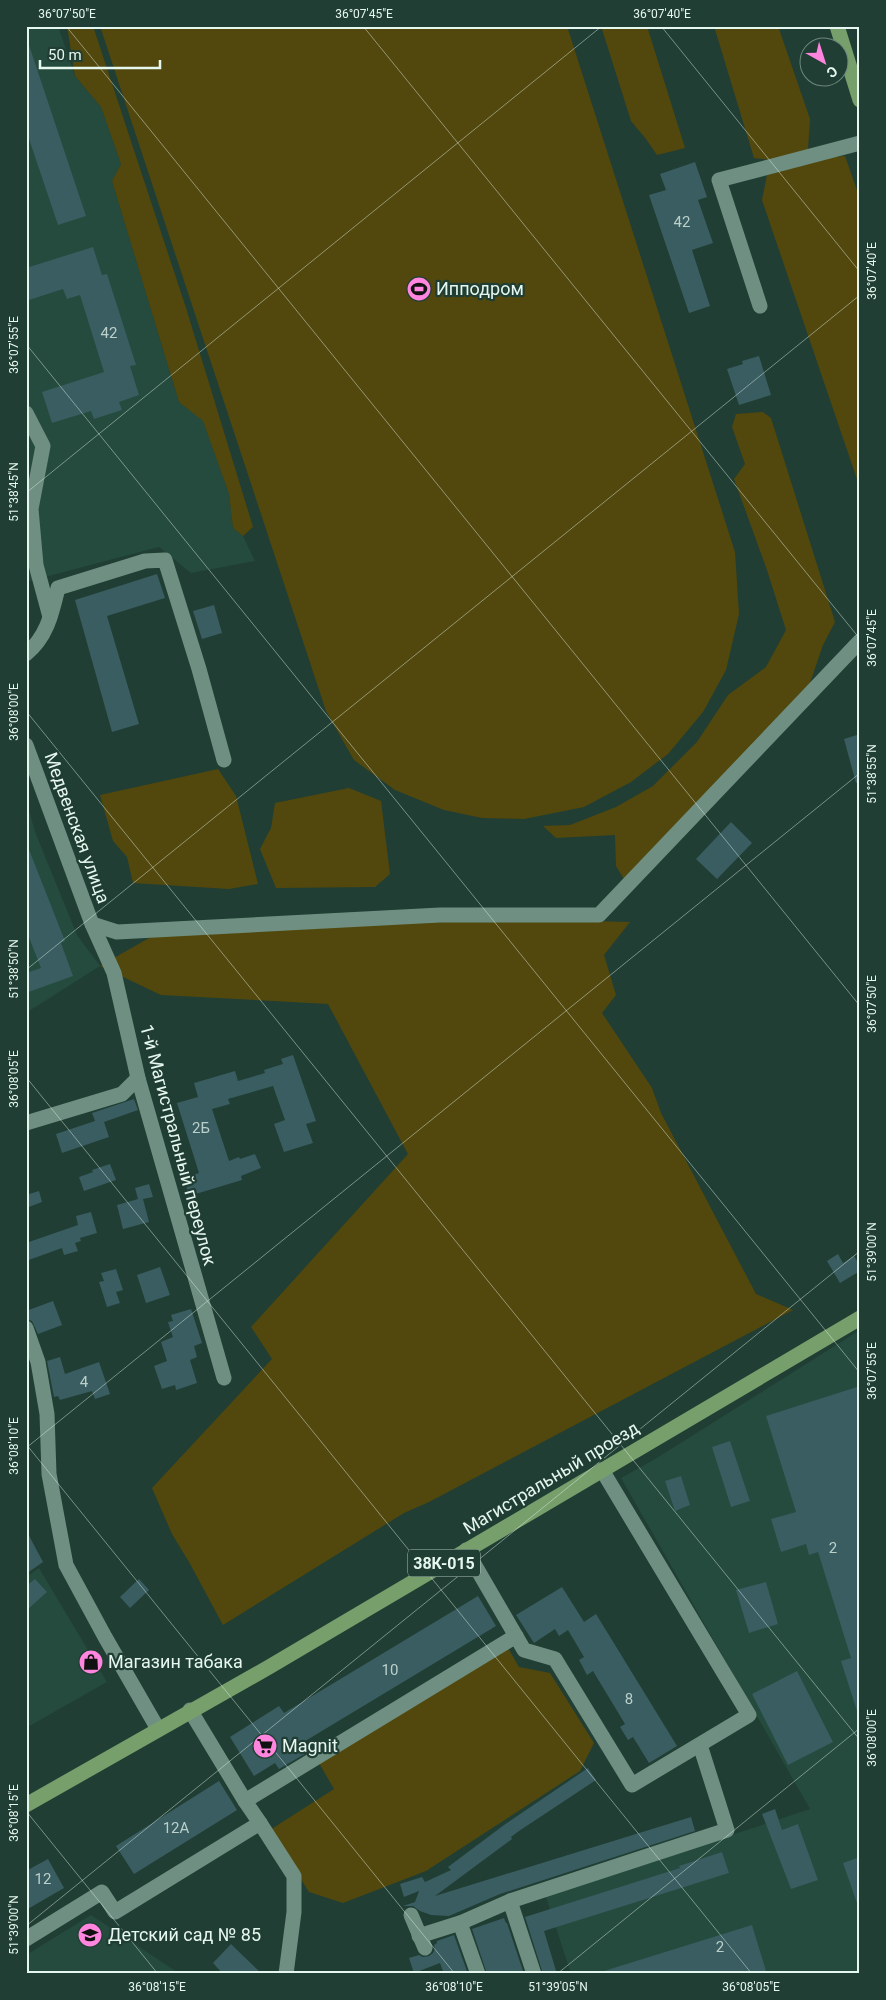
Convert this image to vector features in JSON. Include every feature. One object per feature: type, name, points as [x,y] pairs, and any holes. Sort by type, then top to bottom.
[{"type":"main road","points":[[837,26],[860,100]]},
{"type":"main road","name":"Магистральный проезд","points":[[26,1805],[190,1710],[269,1667],[860,1318]]},
{"type":"street","points":[[760,306],[719,180],[860,143]]},
{"type":"street","points":[[26,413],[43,446],[31,509],[36,565],[50,618]]},
{"type":"street","points":[[26,654],[38,644],[50,618],[58,588],[145,560],[165,560],[199,668],[224,760]]},
{"type":"street","points":[[92,924],[117,932],[440,915],[599,915],[860,641]]},
{"type":"street","name":"Медвенская улица","points":[[26,745],[92,924]]},
{"type":"street","name":"1-й Магистральный переулок","points":[[92,924],[114,973],[138,1078],[224,1378]]},
{"type":"street","points":[[26,1123],[122,1094],[138,1078]]},
{"type":"street","points":[[26,1328],[38,1362],[47,1414],[49,1474],[66,1565],[158,1729]]},
{"type":"street","points":[[466,1550],[524,1650],[555,1659],[632,1785],[700,1745],[749,1715],[602,1470]]},
{"type":"street","points":[[245,1801],[516,1636]]},
{"type":"street","points":[[190,1710],[245,1801],[294,1876],[294,1912],[286,1974]]},
{"type":"street","points":[[411,1915],[422,1942],[510,1901],[727,1830],[700,1745]]},
{"type":"street","points":[[26,1939],[102,1892],[115,1912],[260,1823]]},
{"type":"street","points":[[510,1901],[534,1974]]},
{"type":"street","points":[[460,1923],[478,1974]]},
{"type":"shaded area","points":[[26,26],[58,26],[75,76],[101,107],[121,164],[112,181],[179,402],[203,420],[229,494],[233,528],[243,536],[255,561],[191,573],[159,547],[26,582]]},
{"type":"shaded area","points":[[67,26],[93,26],[186,308],[253,527],[243,536],[233,528],[229,494],[203,421],[179,402],[112,181],[121,164],[101,107],[75,76]]},
{"type":"shaded area","name":"Ипподром","points":[[100,26],[567,26],[735,552],[739,614],[726,670],[703,712],[668,754],[631,782],[584,807],[524,819],[482,818],[444,810],[395,790],[354,760],[326,711]]},
{"type":"shaded area","points":[[601,26],[647,26],[685,148],[657,155],[631,121]]},
{"type":"shaded area","points":[[714,26],[778,26],[810,119],[808,150],[771,160],[754,158]]},
{"type":"shaded area","points":[[845,156],[860,199],[860,488],[762,200],[767,175],[824,158]]},
{"type":"shaded area","points":[[763,412],[771,418],[835,622],[823,645],[810,683],[625,881],[616,866],[615,835],[556,838],[543,826],[570,825],[616,807],[653,786],[697,742],[728,695],[766,667],[786,630],[767,570],[734,479],[745,464],[732,427],[736,414]]},
{"type":"shaded area","points":[[218,769],[236,796],[258,884],[229,889],[133,883],[127,857],[113,841],[100,795]]},
{"type":"shaded area","points":[[349,788],[381,801],[390,874],[375,887],[276,888],[260,849],[271,828],[275,803]]},
{"type":"shaded area","points":[[26,801],[36,834],[77,935],[100,966],[26,1013]]},
{"type":"shaded area","points":[[431,917],[630,922],[604,955],[616,995],[602,1013],[652,1088],[661,1113],[756,1294],[793,1310],[429,1502],[404,1513],[223,1625],[172,1534],[152,1488],[272,1359],[251,1327],[408,1154],[328,1004],[161,995],[100,966],[156,934]]},
{"type":"shaded area","points":[[860,1330],[860,1974],[571,1974],[546,1897],[810,1809],[621,1478],[655,1459]]},
{"type":"shaded area","points":[[39,1568],[107,1682],[26,1728],[26,1577]]},
{"type":"shaded area","points":[[508,1648],[519,1667],[550,1673],[594,1743],[580,1771],[426,1871],[343,1903],[309,1892],[270,1830],[334,1789],[319,1763]]},
{"type":"shaded area","name":"Детский сад № 85","points":[[91,1915],[180,1974],[26,1974],[26,1955]]},
{"type":"building","points":[[26,45],[29,45],[86,216],[58,225],[26,130]]},
{"type":"building","points":[[695,162],[707,197],[698,200],[713,243],[692,250],[710,306],[689,313],[649,195],[666,190],[660,174]]},
{"type":"building","points":[[93,247],[102,275],[107,274],[136,365],[130,366],[139,395],[119,402],[122,410],[94,419],[91,411],[52,423],[42,392],[104,372],[80,295],[67,299],[63,289],[26,301],[26,268]]},
{"type":"building","points":[[759,356],[771,395],[739,405],[727,369],[743,364],[742,361]]},
{"type":"building","points":[[157,574],[165,598],[107,616],[139,724],[112,732],[75,600]]},
{"type":"building","points":[[214,605],[222,633],[202,639],[193,611]]},
{"type":"building","points":[[860,734],[860,782],[856,783],[844,739]]},
{"type":"building","points":[[731,822],[752,843],[717,879],[696,859]]},
{"type":"building","points":[[26,842],[65,941],[61,943],[73,976],[26,993],[26,973],[41,968],[26,930]]},
{"type":"building","points":[[293,1055],[316,1121],[306,1124],[313,1143],[284,1152],[274,1124],[285,1120],[273,1086],[228,1099],[230,1104],[212,1109],[229,1161],[255,1154],[261,1168],[241,1176],[242,1180],[189,1196],[184,1178],[199,1173],[177,1103],[198,1097],[194,1083],[235,1071],[238,1081],[265,1073],[264,1070],[283,1064],[281,1059]]},
{"type":"building","points":[[134,1099],[138,1110],[104,1122],[109,1137],[62,1153],[56,1134],[95,1121],[92,1113]]},
{"type":"building","points":[[110,1164],[116,1180],[84,1191],[79,1177]]},
{"type":"building","points":[[149,1184],[153,1197],[143,1199],[149,1222],[123,1229],[117,1205],[138,1199],[135,1188]]},
{"type":"building","points":[[39,1191],[42,1202],[26,1208],[26,1195]]},
{"type":"building","points":[[91,1212],[97,1233],[80,1238],[81,1241],[75,1243],[78,1251],[64,1255],[62,1248],[26,1261],[26,1243],[78,1225],[76,1216]]},
{"type":"building","points":[[838,1254],[843,1263],[854,1256],[860,1266],[860,1271],[840,1283],[827,1261]]},
{"type":"building","points":[[160,1267],[170,1295],[146,1303],[137,1275]]},
{"type":"building","points":[[116,1269],[123,1290],[116,1292],[120,1303],[107,1307],[99,1282],[104,1281],[101,1273]]},
{"type":"building","points":[[53,1301],[62,1325],[38,1334],[32,1321],[26,1319],[26,1311]]},
{"type":"building","points":[[191,1309],[202,1343],[194,1346],[197,1357],[190,1360],[197,1383],[176,1390],[175,1385],[162,1389],[154,1366],[167,1361],[161,1342],[173,1337],[168,1322],[173,1321],[171,1315]]},
{"type":"building","points":[[60,1357],[65,1374],[99,1362],[110,1394],[95,1399],[92,1391],[60,1400],[58,1396],[54,1397],[47,1361]]},
{"type":"building","points":[[860,1386],[860,1710],[857,1711],[841,1661],[851,1658],[818,1552],[809,1555],[806,1544],[781,1552],[771,1519],[796,1512],[766,1416]]},
{"type":"building","points":[[730,1441],[750,1501],[731,1507],[712,1447]]},
{"type":"building","points":[[681,1476],[690,1505],[675,1511],[665,1481]]},
{"type":"building","points":[[26,1530],[43,1562],[26,1574]]},
{"type":"building","points":[[35,1579],[47,1592],[26,1611],[26,1586]]},
{"type":"building","points":[[139,1579],[149,1590],[130,1608],[120,1597]]},
{"type":"building","points":[[766,1582],[778,1624],[749,1633],[736,1590]]},
{"type":"building","points":[[562,1587],[584,1622],[596,1614],[677,1746],[649,1763],[633,1737],[628,1740],[620,1727],[625,1724],[593,1671],[587,1675],[579,1660],[584,1657],[568,1630],[559,1636],[555,1629],[534,1643],[516,1615]]},
{"type":"building","points":[[478,1596],[496,1626],[302,1743],[308,1752],[279,1769],[275,1763],[254,1776],[230,1737],[279,1706],[284,1713]]},
{"type":"building","points":[[797,1671],[833,1742],[788,1765],[752,1694]]},
{"type":"building","points":[[588,1768],[596,1780],[519,1831],[511,1837],[512,1839],[435,1896],[691,1817],[695,1831],[500,1894],[449,1916],[431,1915],[413,1906],[403,1906],[415,1902],[419,1891],[404,1897],[400,1884],[422,1877],[425,1882],[451,1870],[448,1867],[504,1825]]},
{"type":"building","points":[[219,1781],[237,1810],[134,1874],[116,1846]]},
{"type":"building","points":[[775,1809],[782,1830],[798,1824],[818,1880],[791,1889],[762,1814]]},
{"type":"building","points":[[722,1852],[729,1873],[544,1931],[557,1974],[543,1974],[525,1917],[680,1868],[679,1866]]},
{"type":"building","points":[[860,1857],[860,1906],[858,1906],[843,1863]]},
{"type":"building","points":[[48,1859],[64,1888],[26,1910],[26,1871]]},
{"type":"building","points":[[504,1918],[524,1974],[487,1974],[472,1929]]},
{"type":"building","points":[[752,1925],[767,1974],[605,1974],[604,1971]]},
{"type":"building","points":[[454,1935],[468,1974],[444,1974],[440,1963],[414,1973],[409,1958],[419,1955],[423,1957],[429,1956],[433,1953],[434,1945],[437,1941]]},
{"type":"building","points":[[231,1944],[262,1974],[223,1974],[213,1963]]},
{"type":"place","name":"Ипподром","points":[[419,289]]},
{"type":"place","name":"Магазин табака","points":[[91,1662]]},
{"type":"place","name":"Magnit","points":[[265,1746]]},
{"type":"place","name":"Детский сад № 85","points":[[90,1935]]}]
